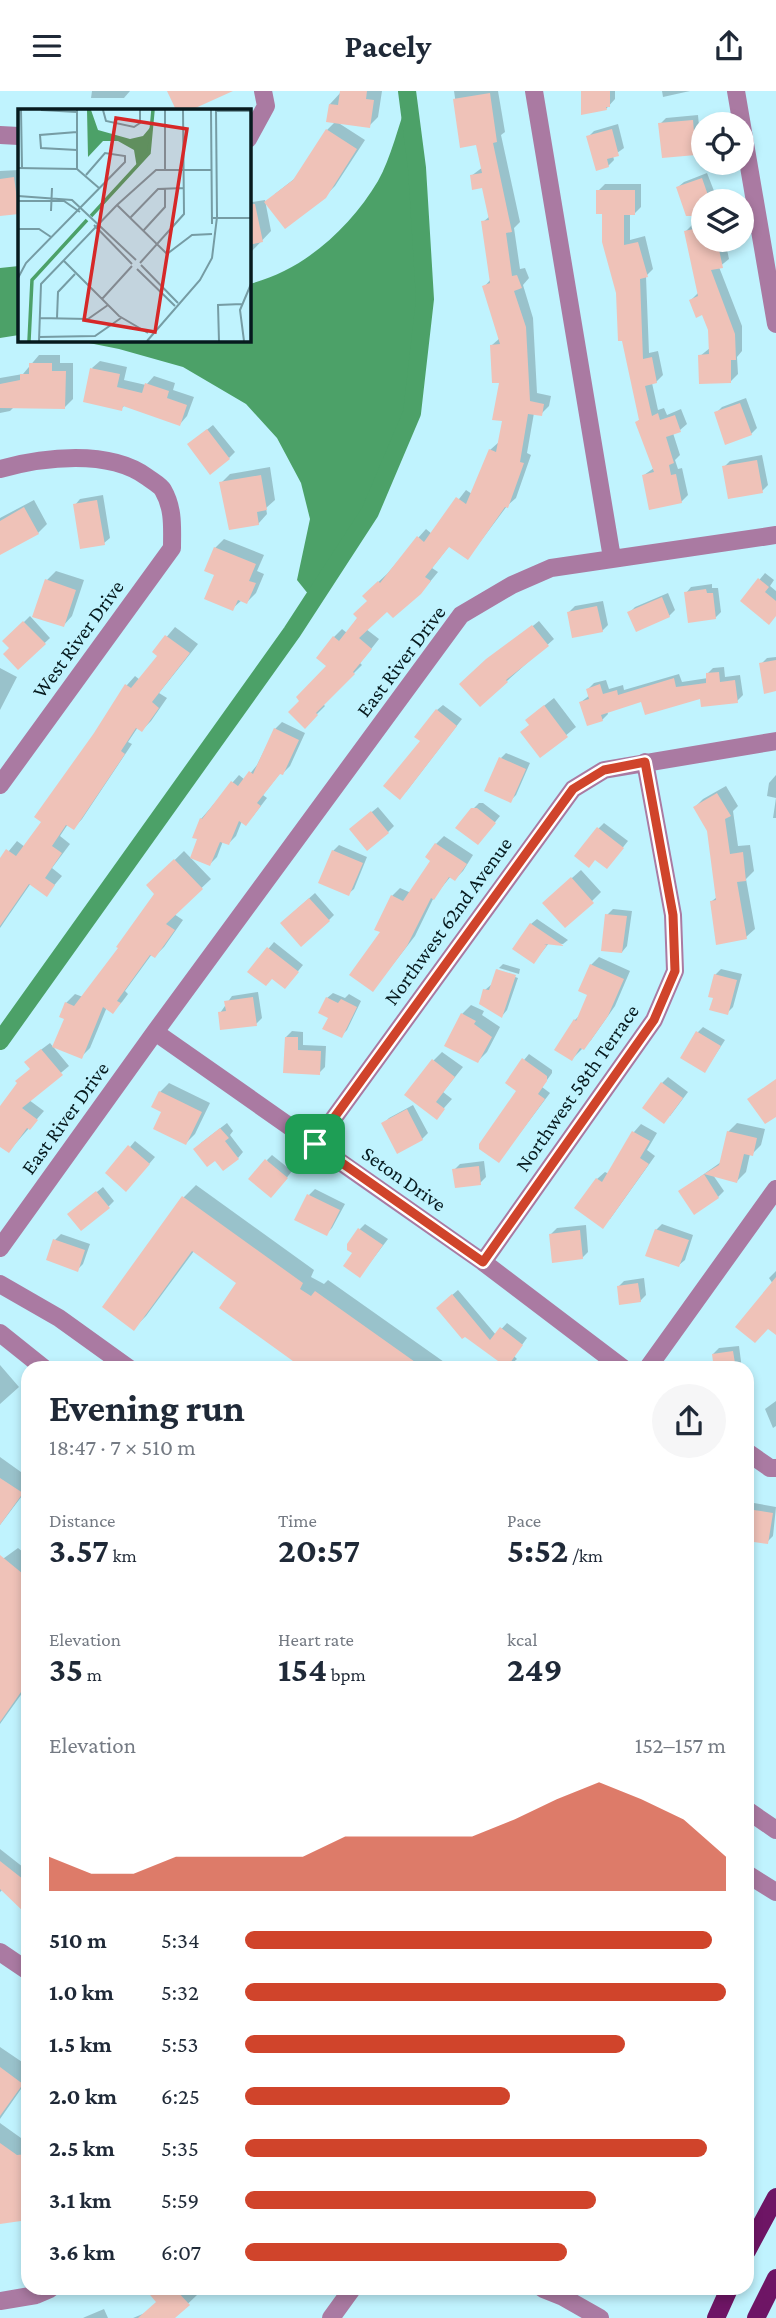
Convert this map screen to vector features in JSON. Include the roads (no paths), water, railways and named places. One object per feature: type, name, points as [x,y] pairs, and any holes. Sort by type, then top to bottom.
[{"type":"main road","points":[[754,2238],[776,2197]]},
{"type":"main road","points":[[757,2318],[776,2278]]},
{"type":"main road","points":[[716,2318],[726,2295]]},
{"type":"street","points":[[250,135],[266,106],[263,91]]},
{"type":"street","points":[[534,91],[612,558]]},
{"type":"street","points":[[736,91],[776,324]]},
{"type":"street","points":[[0,135],[18,136]]},
{"type":"street","name":"West River Drive","points":[[0,469],[74,457],[132,466],[162,488],[172,513],[172,548],[0,785]]},
{"type":"street","name":"East River Drive","points":[[0,1248],[461,615],[512,585],[551,568],[776,535]]},
{"type":"street","name":"Northwest 62nd Avenue","points":[[315,1144],[573,789],[604,770],[776,741]]},
{"type":"street","name":"Northwest 58th Terrace","points":[[483,1262],[654,1020],[675,971],[673,915],[645,762]]},
{"type":"street","name":"Seton Drive","points":[[155,1032],[483,1262],[613,1361]]},
{"type":"street","points":[[653,1361],[776,1189]]},
{"type":"street","points":[[0,1284],[59,1318],[119,1361]]},
{"type":"street","points":[[0,1332],[35,1361]]},
{"type":"street","points":[[754,1458],[770,1468],[776,1468]]},
{"type":"street","points":[[754,1815],[776,1830]]},
{"type":"street","points":[[754,1878],[776,1892]]},
{"type":"street","points":[[0,1952],[21,1966]]},
{"type":"street","points":[[0,2301],[36,2295]]},
{"type":"street","points":[[331,2318],[348,2295]]},
{"type":"street","points":[[558,2295],[600,2318]]},
{"type":"waterway","points":[[0,1041],[292,632],[370,512],[412,413],[425,299],[417,168],[407,91]]}]
